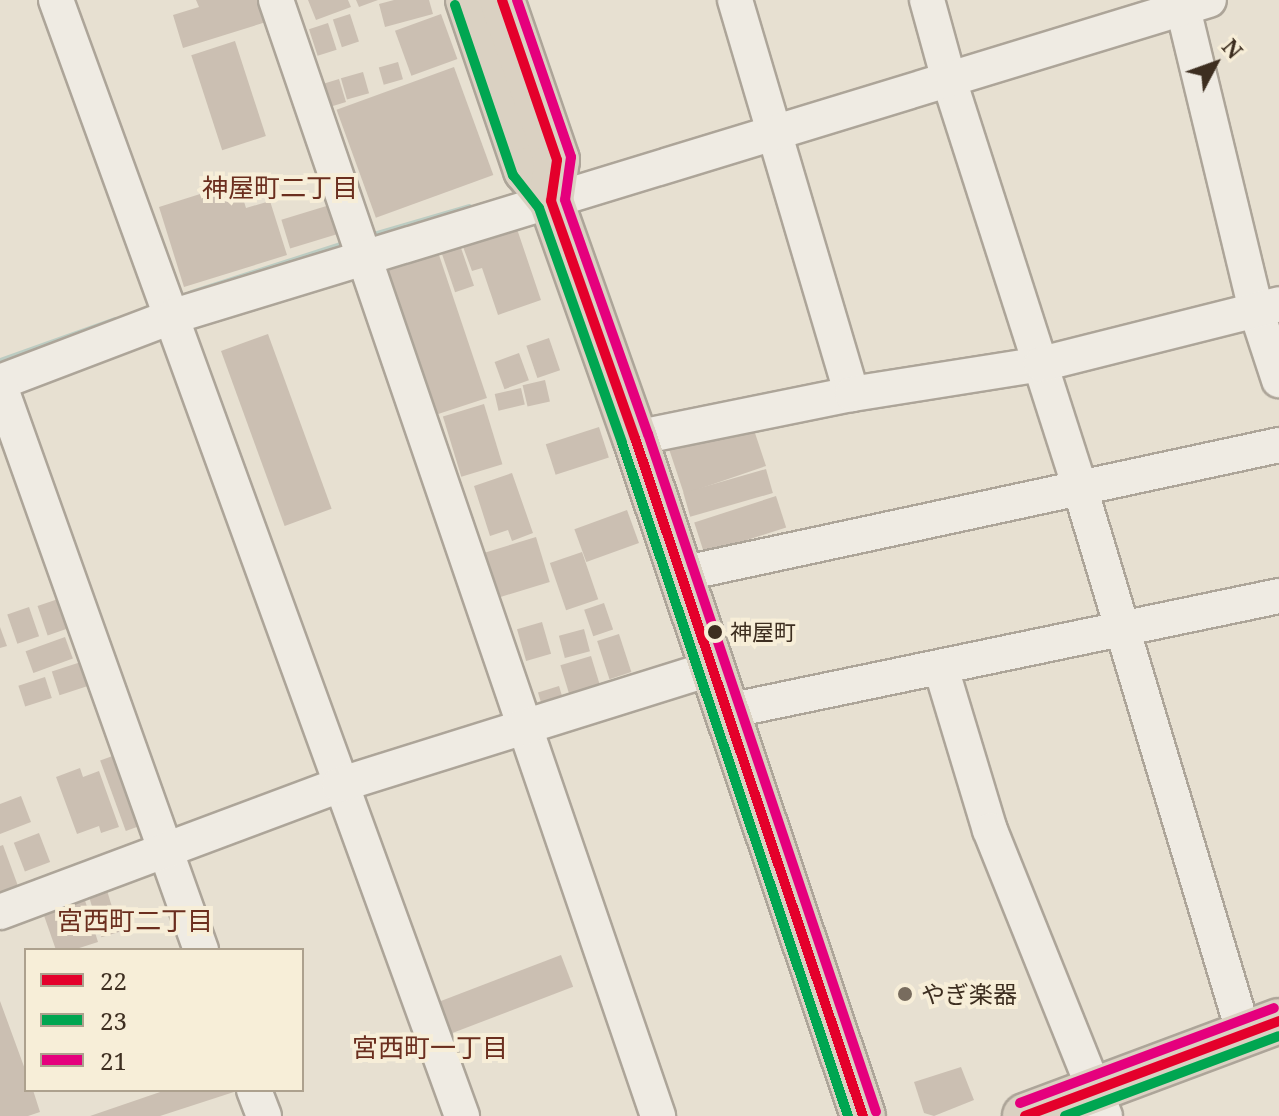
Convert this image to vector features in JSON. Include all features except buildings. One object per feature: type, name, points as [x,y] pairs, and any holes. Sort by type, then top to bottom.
[{"type":"highway","points":[[468,0],[526,170],[551,201],[635,438],[863,1116]]},
{"type":"highway","points":[[502,0],[557,160],[551,201]]},
{"type":"highway","points":[[1025,1116],[1100,1103],[1262,1028]]},
{"type":"street","points":[[56,0],[174,316],[339,785],[462,1116]]},
{"type":"street","points":[[276,0],[658,1116]]},
{"type":"street","points":[[735,0],[777,132],[852,394]]},
{"type":"street","points":[[927,0],[949,80],[1123,628],[1262,1028]]},
{"type":"street","points":[[200,948],[0,384],[174,316],[366,260],[1191,3],[1268,307],[1279,380]]},
{"type":"street","points":[[635,438],[852,394],[1041,364],[1268,307]]},
{"type":"street","points":[[681,574],[1279,445]]},
{"type":"street","points":[[728,711],[1279,596]]},
{"type":"street","points":[[0,912],[339,785],[524,730],[713,668]]},
{"type":"street","points":[[941,668],[990,830],[1100,1103]]},
{"type":"street","points":[[255,1092],[264,1116]]},
{"type":"waterway","points":[[366,237],[469,207]]},
{"type":"waterway","points":[[191,293],[350,242]]},
{"type":"waterway","points":[[0,361],[115,320]]},
{"type":"transit line","name":"22","points":[[502,0],[557,160],[551,201],[635,438],[863,1116]]},
{"type":"transit line","name":"21","points":[[517,0],[571,157],[565,200],[648,434],[876,1112]]},
{"type":"transit line","name":"23","points":[[455,5],[513,175],[539,208],[622,443],[848,1116]]},
{"type":"transit line","name":"21","points":[[1020,1103],[1274,1008]]},
{"type":"transit line","name":"22","points":[[1025,1116],[1279,1021]]},
{"type":"transit line","name":"23","points":[[1065,1116],[1279,1036]]},
{"type":"place","name":"神屋町","points":[[715,632]]},
{"type":"place","name":"やぎ楽器","points":[[905,994]]},
{"type":"district","name":"神屋町二丁目","points":[[280,188]]},
{"type":"district","name":"宮西町二丁目","points":[[135,921]]},
{"type":"district","name":"宮西町一丁目","points":[[430,1048]]}]
